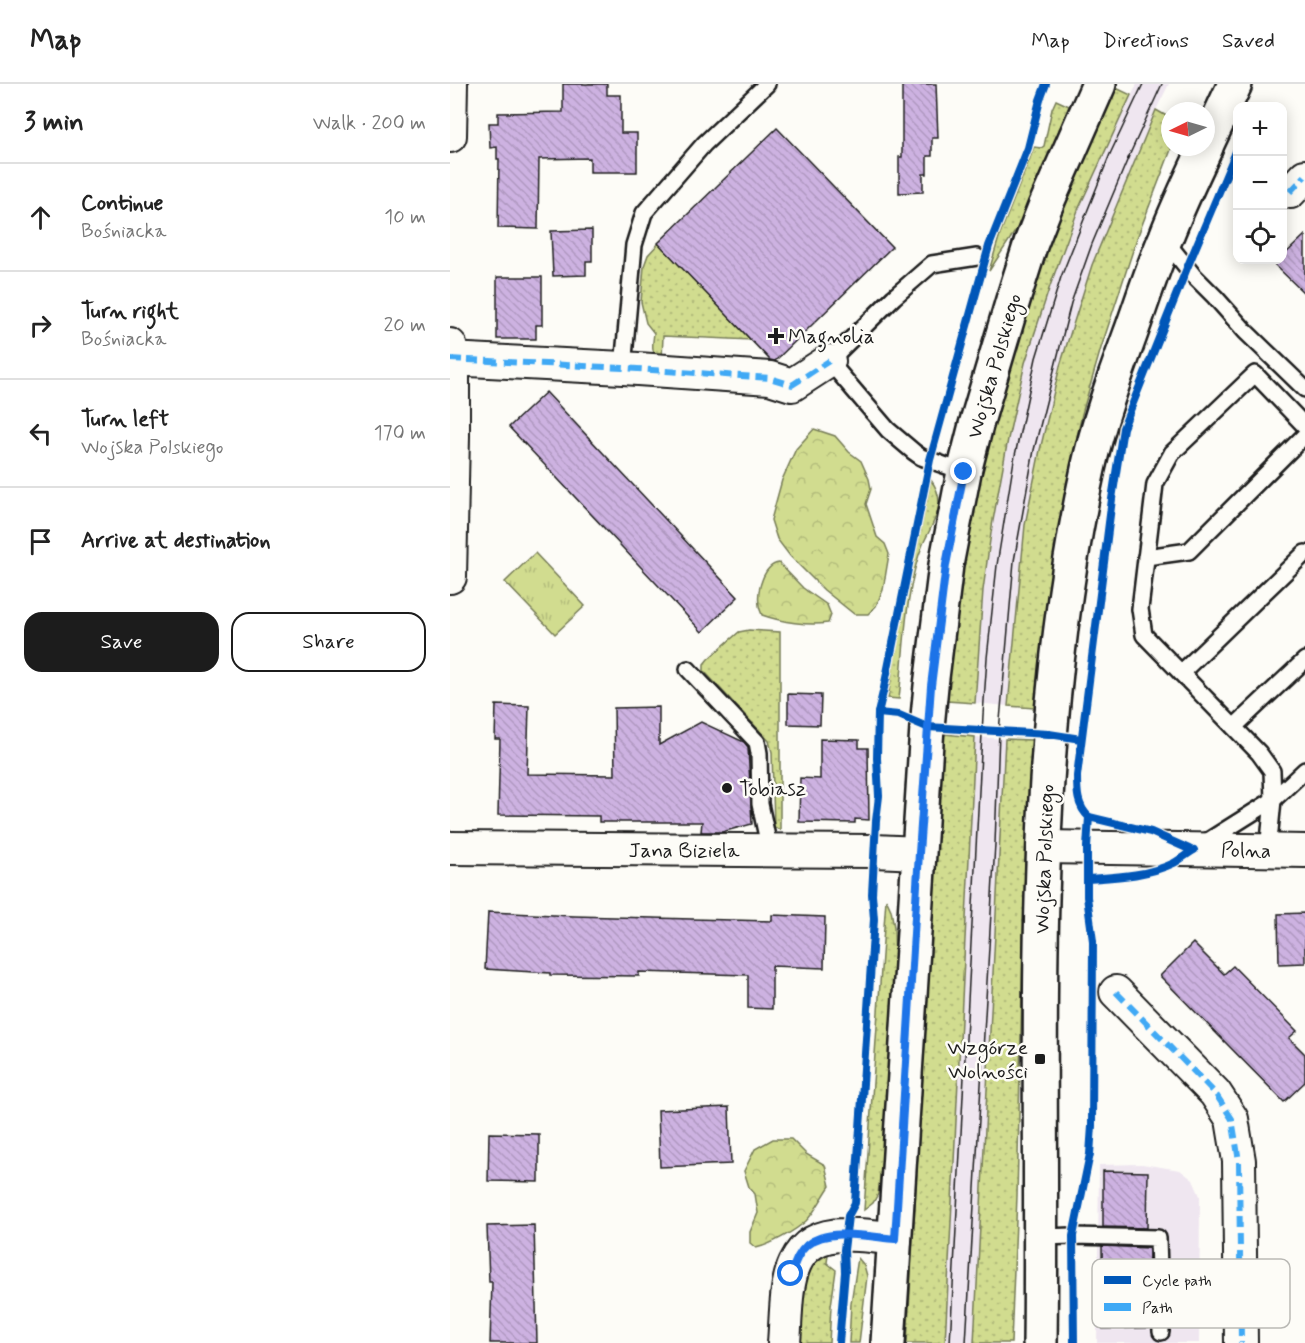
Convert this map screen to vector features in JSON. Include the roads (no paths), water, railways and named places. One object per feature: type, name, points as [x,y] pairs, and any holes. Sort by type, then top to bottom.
[{"type":"street","points":[[450,136],[451,84]]},
{"type":"street","name":"Wojska Polskiego","points":[[888,1343],[931,686],[946,565],[964,472],[976,425],[1031,243],[1099,84]]},
{"type":"street","name":"Wojska Polskiego","points":[[1215,127],[1235,84]]},
{"type":"street","name":"Wojska Polskiego","points":[[1040,1343],[1043,847],[1048,749],[1072,545],[1088,466],[1111,387],[1164,239],[1202,156]]},
{"type":"street","points":[[450,577],[453,436],[451,355],[770,378],[792,385],[829,361]]},
{"type":"street","name":"Polna","points":[[1043,847],[1305,851]]},
{"type":"street","name":"Jana Biziela","points":[[450,848],[919,853]]},
{"type":"street","points":[[1116,992],[1215,1093],[1232,1119],[1239,1161],[1240,1259]]},
{"type":"street","points":[[784,1343],[791,1274],[798,1256],[808,1244],[819,1238],[846,1234],[895,1239]]},
{"type":"street","points":[[1241,1328],[1241,1343]]},
{"type":"lane","points":[[623,368],[634,245],[644,213],[704,144],[767,84]]},
{"type":"lane","points":[[1164,239],[1193,275],[1246,332],[1305,389]]},
{"type":"lane","points":[[964,472],[921,457],[914,452],[888,430],[829,361],[894,297],[932,264],[977,257]]},
{"type":"lane","points":[[1268,851],[1273,800],[1272,771],[1259,753],[1143,635],[1140,609],[1155,484],[1172,453],[1255,374],[1305,426]]},
{"type":"lane","points":[[1146,556],[1189,551],[1305,435]]},
{"type":"lane","points":[[1181,673],[1305,553]]},
{"type":"lane","points":[[1234,727],[1305,660]]},
{"type":"lane","points":[[688,669],[757,742],[760,804],[770,850]]},
{"type":"lane","points":[[1194,850],[1273,800],[1305,770]]},
{"type":"lane","points":[[1041,1238],[1073,1236],[1158,1238],[1159,1259]]},
{"type":"lane","points":[[1161,1328],[1161,1332]]},
{"type":"tram line","points":[[950,1343],[983,715],[997,565],[1014,460],[1036,358],[1061,277],[1110,154],[1143,84]]},
{"type":"tram line","points":[[966,1343],[995,844],[999,732],[1014,561],[1034,450],[1071,303],[1092,244],[1162,84]]},
{"type":"place","name":"Magnolia","points":[[776,336]]},
{"type":"place","name":"Tobiasz","points":[[727,788]]},
{"type":"place","name":"Wzgórze Wolności","points":[[1040,1059]]}]
